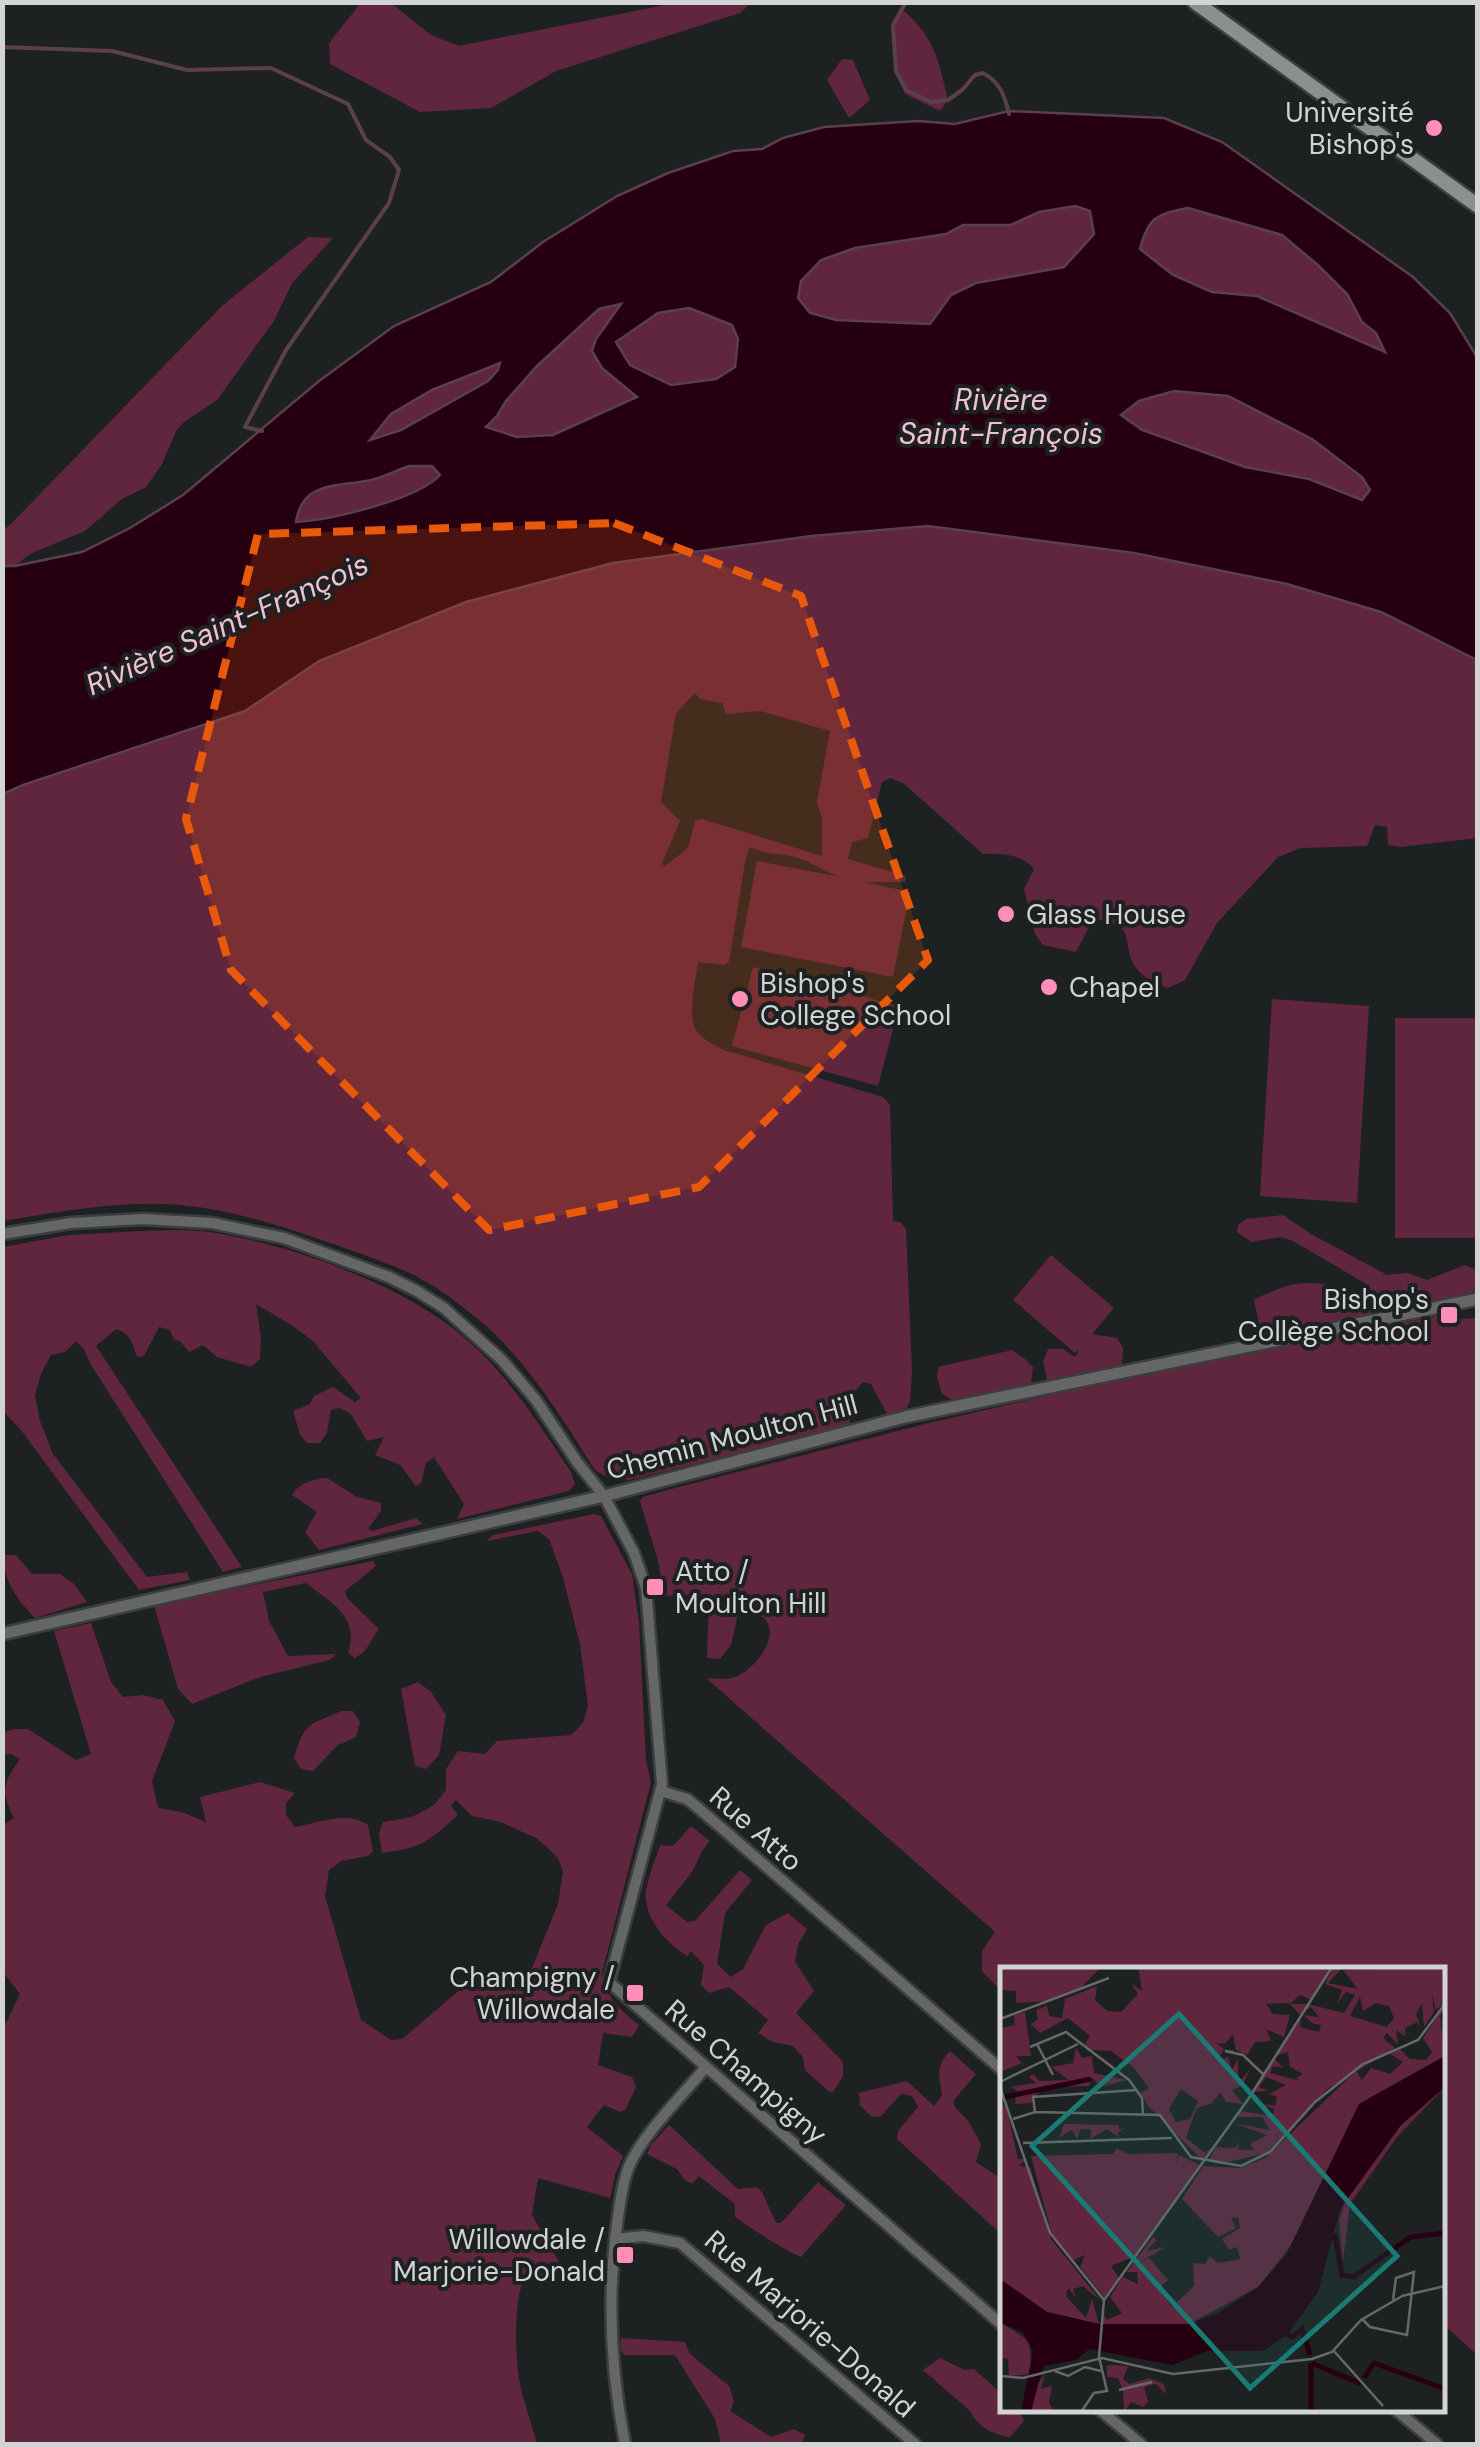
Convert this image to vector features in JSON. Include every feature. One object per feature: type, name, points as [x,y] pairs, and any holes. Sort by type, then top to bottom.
[{"type":"main road","points":[[1194,2],[1478,206]]},
{"type":"street","points":[[2,1234],[102,1220],[212,1223],[284,1238],[389,1277],[444,1308],[502,1360],[536,1400],[604,1496],[634,1553],[646,1588],[661,1792]]},
{"type":"street","name":"Chemin Moulton Hill","points":[[2,1634],[604,1496],[919,1414],[1478,1299]]},
{"type":"street","name":"Rue Champigny","points":[[661,1792],[609,1982],[1000,2323]]},
{"type":"street","name":"Rue Atto","points":[[661,1792],[696,1806],[1000,2068]]},
{"type":"street","points":[[626,2444],[619,2413],[612,2328],[615,2239],[622,2190],[640,2146],[706,2068]]},
{"type":"street","name":"Rue Marjorie-Donald","points":[[615,2239],[643,2236],[680,2243],[915,2444]]},
{"type":"street","points":[[1102,2412],[1140,2444]]},
{"type":"street","points":[[1398,2412],[1437,2444]]},
{"type":"highlighted area","points":[[614,523],[801,596],[928,960],[699,1187],[489,1230],[231,970],[186,819],[258,534]]},
{"type":"shaded area","points":[[391,3],[431,35],[459,46],[675,3],[751,3],[740,13],[556,71],[491,108],[420,112],[330,64],[329,43],[359,5]]},
{"type":"shaded area","points":[[902,9],[929,40],[938,61],[948,100],[940,111],[905,94],[896,71],[893,25]]},
{"type":"shaded area","points":[[842,59],[853,60],[870,100],[849,118],[827,80]]},
{"type":"shaded area","points":[[1075,206],[1090,211],[1094,234],[1064,267],[976,283],[951,295],[930,324],[836,320],[810,313],[798,298],[801,282],[821,260],[855,248],[946,234],[963,225],[1011,225],[1038,212]]},
{"type":"shaded area","points":[[1188,208],[1282,235],[1347,294],[1362,322],[1376,333],[1386,354],[1257,296],[1212,292],[1173,275],[1139,249],[1156,218]]},
{"type":"shaded area","points":[[308,237],[333,238],[292,283],[274,321],[217,400],[176,431],[162,464],[146,487],[122,499],[85,531],[30,554],[15,566],[3,566],[2,529],[223,305]]},
{"type":"shaded area","points":[[622,303],[596,339],[602,368],[637,396],[553,435],[517,437],[485,426],[537,365],[599,309]]},
{"type":"shaded area","points":[[689,308],[732,325],[738,339],[735,367],[716,379],[671,385],[630,365],[616,342],[658,313]]},
{"type":"shaded area","points":[[500,362],[488,381],[401,430],[368,441],[391,414],[432,391]]},
{"type":"shaded area","points":[[1174,391],[1228,396],[1312,439],[1362,477],[1370,490],[1363,500],[1309,479],[1245,467],[1142,430],[1120,414],[1139,401]]},
{"type":"shaded area","points":[[409,466],[432,466],[440,474],[412,493],[393,500],[295,522],[299,508],[314,492],[376,479]]},
{"type":"shaded area","name":"Bishop's College School","points":[[928,526],[1134,553],[1287,584],[1381,612],[1477,660],[1477,838],[1400,847],[1388,845],[1387,827],[1375,825],[1367,846],[1301,848],[1278,857],[1217,923],[1185,980],[1168,988],[1138,970],[1124,931],[1112,923],[1100,920],[1088,929],[1076,952],[1043,945],[1035,934],[1024,889],[1034,869],[1018,857],[983,854],[903,783],[890,778],[882,782],[868,838],[852,842],[848,859],[906,876],[905,882],[864,882],[910,892],[893,977],[741,947],[757,861],[841,877],[801,859],[750,847],[729,962],[698,962],[693,1024],[702,1037],[724,1050],[883,1097],[890,1105],[893,1221],[906,1229],[912,1371],[910,1401],[905,1411],[888,1416],[871,1384],[863,1382],[854,1392],[849,1426],[629,1480],[611,1478],[595,1470],[543,1390],[497,1336],[443,1292],[397,1267],[265,1222],[190,1206],[105,1206],[3,1221],[3,794],[245,711],[319,661],[466,602],[613,563],[811,536]],"holes":[[[695,693],[700,699],[722,703],[726,714],[760,711],[830,731],[817,802],[822,819],[822,856],[702,819],[695,821],[688,848],[664,867],[662,863],[680,821],[661,802],[676,713]]]},
{"type":"shaded area","points":[[753,967],[899,1006],[878,1086],[732,1046]]},
{"type":"shaded area","points":[[1272,999],[1369,1006],[1357,1203],[1260,1196]]},
{"type":"shaded area","points":[[1395,1018],[1477,1018],[1477,1238],[1395,1238]]},
{"type":"shaded area","points":[[1283,1215],[1387,1275],[1407,1273],[1427,1280],[1465,1265],[1477,1270],[1477,1293],[1262,1337],[1254,1300],[1270,1292],[1304,1283],[1326,1285],[1338,1296],[1349,1299],[1365,1299],[1371,1291],[1368,1285],[1293,1241],[1281,1237],[1251,1242],[1237,1232],[1238,1225],[1246,1219]]},
{"type":"shaded area","points":[[209,1232],[271,1245],[338,1267],[430,1312],[473,1345],[504,1378],[571,1472],[575,1484],[569,1491],[457,1519],[464,1504],[434,1457],[426,1463],[421,1483],[416,1486],[400,1465],[375,1455],[384,1437],[367,1441],[351,1414],[339,1408],[331,1410],[327,1433],[320,1443],[307,1443],[293,1411],[333,1387],[355,1402],[361,1398],[312,1340],[256,1304],[260,1359],[251,1367],[217,1357],[203,1345],[189,1352],[174,1340],[170,1330],[159,1327],[144,1356],[137,1357],[128,1337],[116,1329],[96,1346],[242,1567],[223,1572],[76,1341],[65,1352],[51,1355],[41,1374],[35,1395],[40,1421],[53,1454],[147,1577],[187,1572],[190,1580],[139,1590],[3,1411],[2,1247],[69,1235]]},
{"type":"shaded area","points":[[1051,1255],[1114,1308],[1092,1334],[1117,1338],[1123,1348],[1122,1365],[1047,1380],[1043,1362],[1048,1349],[1063,1349],[1075,1357],[1080,1349],[1075,1353],[1013,1300]]},
{"type":"shaded area","points":[[1457,1312],[1459,1319],[1477,1318],[1477,2355],[1445,2326],[1445,1967],[1000,1967],[1000,1990],[982,1971],[982,1951],[995,1932],[706,1678],[731,1678],[748,1669],[768,1642],[768,1623],[752,1612],[738,1614],[731,1645],[720,1659],[707,1658],[709,1594],[662,1596],[659,1564],[640,1501],[643,1497],[1086,1385]]},
{"type":"shaded area","points":[[1012,1350],[1033,1367],[1031,1383],[952,1400],[942,1394],[938,1367]]},
{"type":"shaded area","points":[[327,1478],[357,1497],[381,1503],[381,1511],[368,1529],[372,1531],[416,1518],[423,1524],[319,1550],[305,1532],[317,1512],[292,1495],[307,1482]]},
{"type":"shaded area","points":[[594,1514],[601,1516],[632,1574],[639,1622],[646,1761],[651,1782],[602,1973],[610,1996],[639,2025],[632,2037],[603,2033],[598,2065],[632,2077],[636,2087],[625,2110],[620,2112],[604,2105],[587,2127],[623,2156],[610,2198],[538,2178],[532,2215],[561,2265],[557,2275],[525,2276],[518,2299],[518,2373],[537,2444],[3,2444],[2,2023],[6,2023],[20,1994],[3,1972],[3,1825],[14,1818],[5,1787],[20,1759],[3,1755],[3,1733],[28,1729],[76,1760],[91,1754],[54,1631],[91,1623],[111,1682],[123,1697],[143,1695],[163,1700],[175,1721],[152,1781],[158,1808],[206,1822],[200,1797],[260,1782],[295,1793],[286,1803],[286,1815],[295,1827],[342,1818],[368,1825],[373,1851],[368,1856],[341,1861],[329,1870],[325,1896],[361,2020],[391,2040],[402,2039],[462,1988],[516,1979],[532,1968],[558,1904],[563,1872],[558,1858],[538,1839],[501,1822],[472,1816],[456,1800],[451,1806],[458,1815],[415,1846],[382,1853],[379,1833],[383,1822],[412,1817],[434,1805],[446,1790],[446,1769],[458,1751],[485,1754],[497,1741],[571,1735],[583,1723],[588,1706],[580,1644],[549,1539],[538,1531],[486,1541],[493,1535]]},
{"type":"shaded area","points":[[3,1555],[16,1555],[32,1574],[60,1574],[74,1584],[87,1602],[35,1618],[13,1590],[5,1573]]},
{"type":"shaded area","points":[[373,1561],[376,1566],[345,1591],[347,1598],[379,1629],[364,1652],[355,1658],[348,1653],[351,1640],[347,1620],[306,1583],[263,1592],[269,1621],[288,1656],[336,1654],[330,1660],[260,1677],[192,1704],[178,1689],[154,1605]]},
{"type":"shaded area","points":[[418,1682],[431,1692],[446,1715],[439,1755],[426,1769],[415,1766],[401,1689]]},
{"type":"shaded area","points":[[342,1711],[353,1711],[360,1722],[356,1737],[338,1745],[313,1771],[301,1769],[294,1758],[305,1731]]},
{"type":"shaded area","points":[[691,1826],[710,1841],[666,1905],[687,1922],[695,1921],[740,1870],[752,1880],[725,1913],[717,1964],[731,1977],[743,1969],[766,1925],[788,1913],[807,1929],[798,1944],[795,1962],[814,1991],[796,2013],[843,2062],[843,2076],[833,2092],[805,2070],[803,2057],[793,2046],[773,2042],[758,2033],[768,2020],[729,1987],[709,1993],[701,1985],[704,1965],[691,1951],[687,1956],[673,1945],[651,1917],[646,1894],[660,1845],[673,1846]]},
{"type":"shaded area","points":[[950,2051],[976,2074],[954,2100],[954,2106],[981,2144],[976,2162],[1000,2178],[1000,2233],[897,2139],[898,2131],[918,2107],[912,2096],[901,2094],[881,2116],[872,2117],[860,2105],[859,2093],[907,2081],[934,2106],[942,2095],[939,2077]]},
{"type":"shaded area","points":[[669,2125],[738,2189],[757,2187],[776,2223],[781,2223],[818,2182],[846,2205],[801,2257],[735,2217],[735,2204],[699,2176],[692,2184],[677,2169],[647,2154]]},
{"type":"shaded area","points":[[621,2338],[685,2342],[690,2354],[729,2386],[734,2401],[730,2411],[771,2437],[794,2429],[805,2435],[802,2444],[721,2444],[715,2419],[675,2355],[624,2355]]},
{"type":"shaded area","points":[[940,2358],[965,2370],[974,2369],[1000,2392],[1000,2412],[1020,2412],[1024,2421],[1010,2437],[992,2432],[923,2370]]},
{"type":"water","name":"Rivière Saint-François","points":[[1009,111],[1164,118],[1222,142],[1413,277],[1450,313],[1477,357],[1477,660],[1381,612],[1287,584],[1134,553],[928,526],[811,536],[613,563],[466,602],[319,661],[245,711],[3,794],[3,566],[82,552],[130,528],[183,495],[319,381],[394,326],[491,282],[543,242],[617,196],[733,151],[762,149],[783,138],[824,127],[918,121],[955,124]],"holes":[[[1075,206],[1090,211],[1094,234],[1064,267],[976,283],[951,295],[930,324],[836,320],[810,313],[798,298],[801,281],[821,260],[855,248],[946,234],[963,225],[1011,225],[1039,212]],[[1188,208],[1282,235],[1347,294],[1385,352],[1257,296],[1212,292],[1173,275],[1140,249],[1151,224],[1169,212]],[[621,304],[592,351],[602,368],[637,397],[553,435],[517,437],[486,427],[537,366],[599,309]],[[689,308],[732,325],[738,339],[735,367],[716,379],[671,385],[630,365],[616,342],[658,313]],[[500,363],[488,381],[401,430],[370,440],[391,414],[432,390]],[[1174,391],[1228,396],[1312,439],[1362,477],[1370,490],[1362,500],[1309,479],[1245,467],[1142,430],[1121,415],[1139,401]],[[409,466],[432,466],[440,475],[413,493],[393,500],[350,513],[296,522],[300,508],[314,492],[371,480]]]},
{"type":"waterway","points":[[906,2],[893,25],[896,71],[906,90],[931,102],[948,100],[975,75],[983,73],[1001,90],[1009,114]]},
{"type":"waterway","points":[[2,47],[112,51],[187,70],[271,68],[348,104],[366,140],[390,157],[399,170],[389,203],[286,350],[245,427],[262,431]]},
{"type":"place","name":"Université Bishop's","points":[[1434,128]]},
{"type":"place","name":"Glass House","points":[[1006,914]]},
{"type":"place","name":"Chapel","points":[[1049,987]]},
{"type":"place","name":"Bishop's College School","points":[[740,999]]},
{"type":"place","name":"Bishop's Collège School","points":[[1449,1315]]},
{"type":"place","name":"Atto / Moulton Hill","points":[[655,1587]]},
{"type":"place","name":"Champigny / Willowdale","points":[[635,1993]]},
{"type":"place","name":"Willowdale / Marjorie-Donald","points":[[625,2255]]}]
